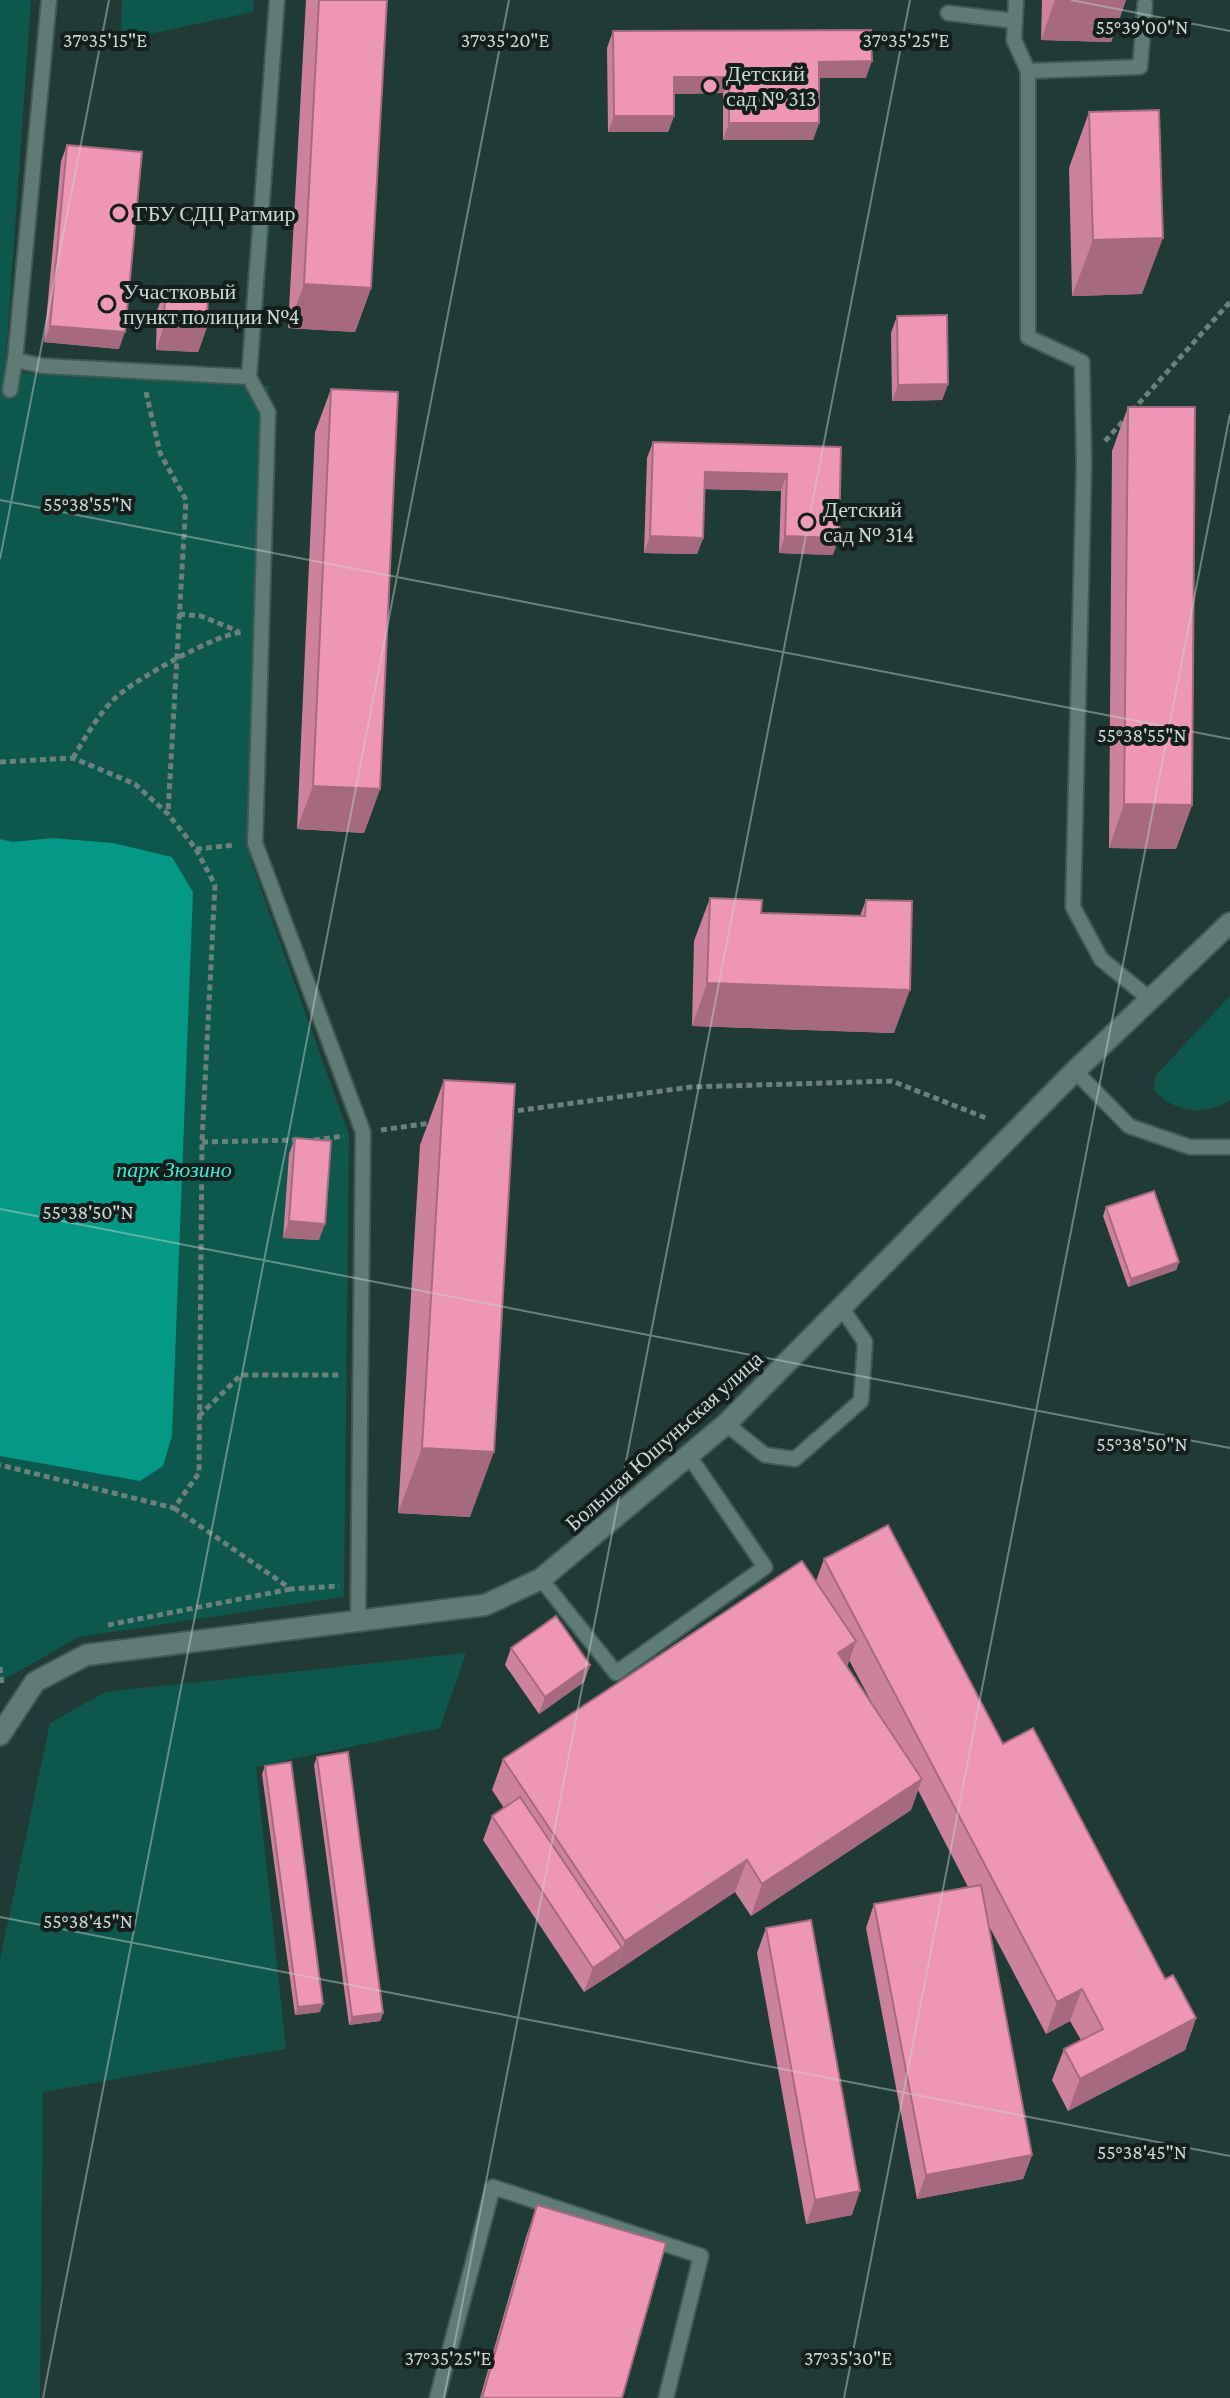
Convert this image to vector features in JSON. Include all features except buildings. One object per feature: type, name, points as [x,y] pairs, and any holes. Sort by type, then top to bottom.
[{"type":"street","name":"Большая Юшуньская улица","points":[[0,1735],[35,1682],[86,1655],[485,1605],[541,1579],[726,1424],[1075,1071],[1230,923]]},
{"type":"lane","points":[[10,390],[49,0]]},
{"type":"lane","points":[[277,0],[249,377],[268,412],[255,843],[363,1132],[358,1621]]},
{"type":"lane","points":[[1016,0],[1014,40],[1028,71],[1028,337],[1082,362],[1084,464],[1073,907],[1101,959],[1151,1000]]},
{"type":"lane","points":[[1028,71],[1140,67],[1145,4]]},
{"type":"lane","points":[[948,13],[1015,21]]},
{"type":"lane","points":[[15,360],[43,366],[249,377]]},
{"type":"lane","points":[[1075,1071],[1129,1126],[1190,1147],[1230,1147]]},
{"type":"lane","points":[[726,1424],[765,1455],[795,1459],[861,1401],[865,1342],[841,1307]]},
{"type":"lane","points":[[541,1579],[616,1673],[765,1567],[689,1456]]},
{"type":"lane","points":[[437,2398],[493,2187],[701,2256],[666,2398]]},
{"type":"path","points":[[1084,464],[1230,302]]},
{"type":"path","points":[[146,391],[153,434],[186,500],[168,814]]},
{"type":"path","points":[[179,614],[201,616],[239,631],[251,632]]},
{"type":"path","points":[[73,758],[89,730],[120,693],[215,637],[239,631]]},
{"type":"path","points":[[0,762],[73,758],[135,784],[168,814],[196,849],[215,885],[202,1142],[199,1473],[174,1508]]},
{"type":"path","points":[[196,849],[255,843]]},
{"type":"path","points":[[504,1113],[691,1087],[892,1081],[986,1118]]},
{"type":"path","points":[[202,1142],[321,1139],[441,1122]]},
{"type":"path","points":[[199,1416],[241,1375],[362,1375]]},
{"type":"path","points":[[0,1465],[174,1508],[291,1589],[360,1584]]},
{"type":"path","points":[[0,1667],[2,1689]]},
{"type":"green space","name":"парк Зюзино","points":[[0,0],[31,0],[5,372],[269,386],[251,861],[349,1135],[344,1597],[79,1637],[0,1682]]},
{"type":"green space","points":[[122,0],[254,0],[253,12],[121,40]]},
{"type":"green space","points":[[1230,996],[1230,1100],[1200,1110],[1170,1103],[1154,1090],[1156,1075]]},
{"type":"green space","points":[[466,1653],[440,1728],[256,1767],[286,2049],[43,2092],[40,2398],[0,2398],[0,1959],[50,1723],[105,1692]]},
{"type":"shaded area","points":[[52,838],[113,843],[172,857],[193,892],[172,1436],[163,1466],[140,1481],[0,1456],[0,839],[13,842]]},
{"type":"place","name":"Детский сад № 313","points":[[710,86]]},
{"type":"place","name":"ГБУ СДЦ Ратмир","points":[[119,213]]},
{"type":"place","name":"Участковый пункт полиции №4","points":[[107,304]]},
{"type":"place","name":"Детский сад № 314","points":[[807,522]]}]
